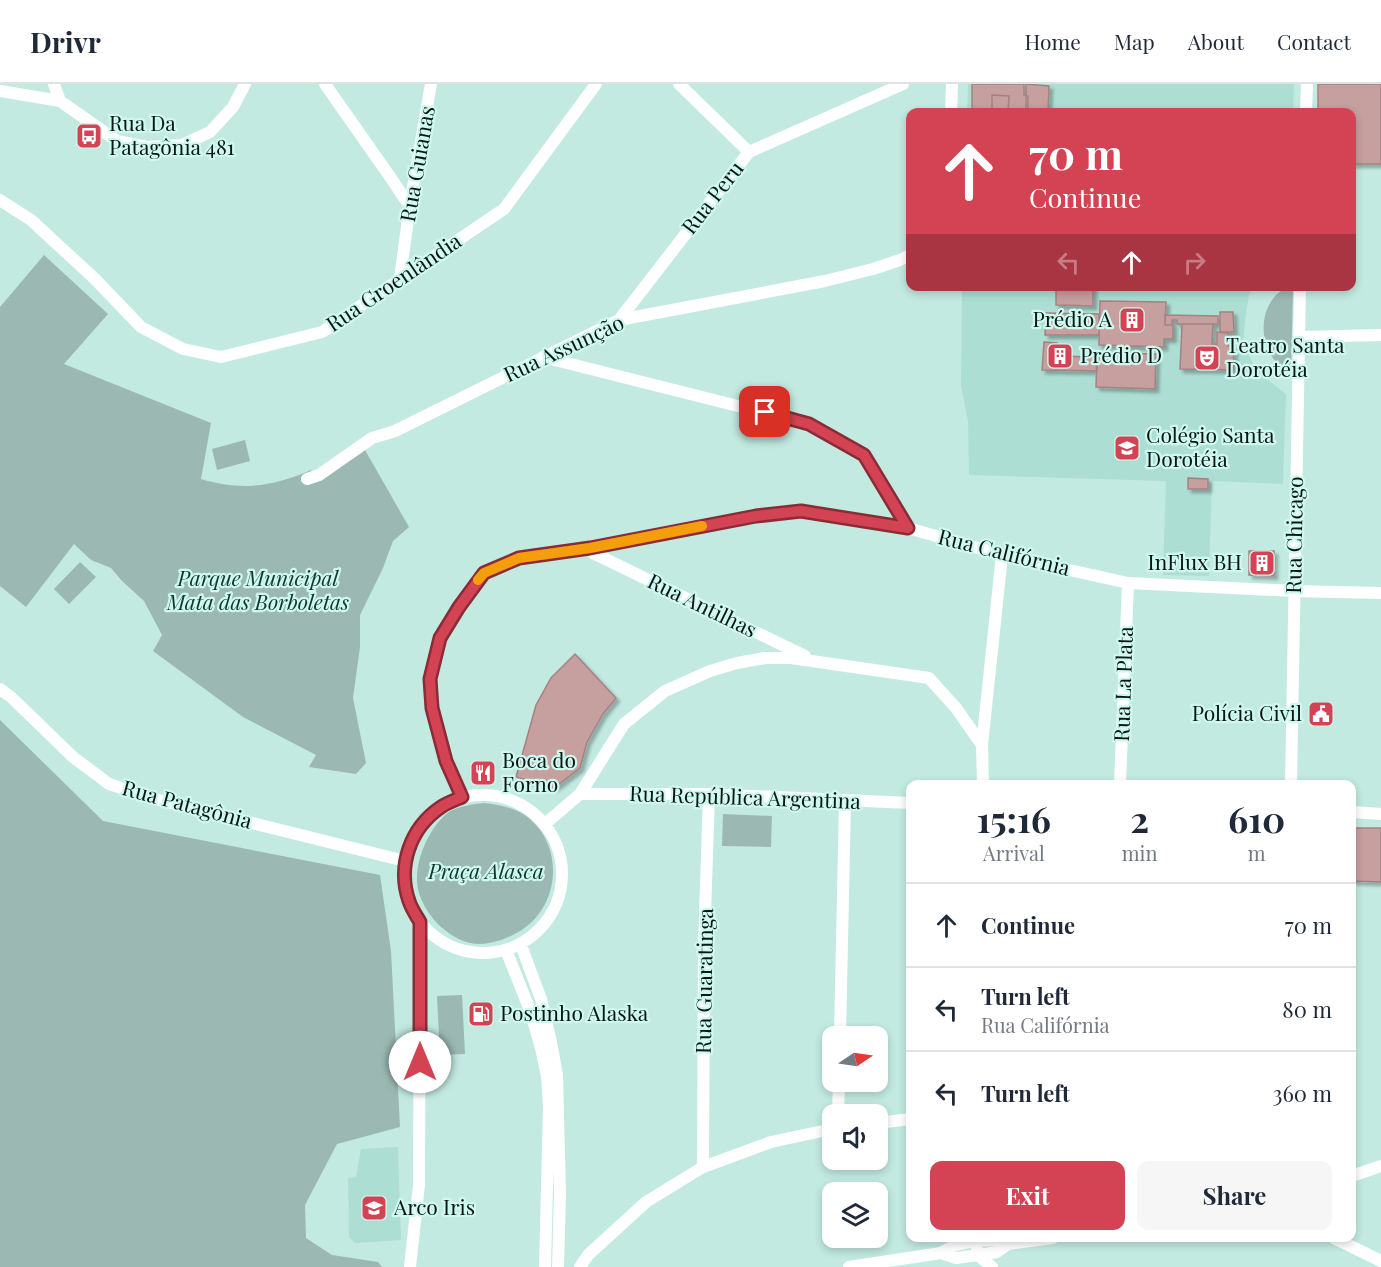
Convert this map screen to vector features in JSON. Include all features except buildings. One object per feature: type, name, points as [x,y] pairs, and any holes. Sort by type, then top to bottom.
[{"type":"street","points":[[54,84],[60,101]]},
{"type":"street","points":[[0,91],[60,101],[117,141],[147,147],[182,146],[210,132],[233,107],[245,84]]},
{"type":"street","points":[[325,84],[410,204]]},
{"type":"street","name":"Rua Guianas","points":[[400,279],[410,204],[431,84]]},
{"type":"street","name":"Rua Groenlândia","points":[[0,200],[31,220],[95,279],[141,327],[183,349],[221,357],[322,332],[504,209],[596,84]]},
{"type":"street","points":[[680,84],[748,152]]},
{"type":"street","name":"Rua Peru","points":[[619,320],[748,152],[903,84]]},
{"type":"street","points":[[951,108],[952,84]]},
{"type":"street","points":[[1306,108],[1307,84]]},
{"type":"street","name":"Rua Assunção","points":[[307,479],[319,475],[372,438],[395,431],[619,320],[825,280],[873,269],[906,257]]},
{"type":"street","name":"Rua Chicago","points":[[1290,780],[1300,291]]},
{"type":"street","points":[[1299,337],[1381,335]]},
{"type":"street","points":[[543,357],[809,424],[864,455],[908,528]]},
{"type":"street","name":"Rua Califórnia","points":[[462,797],[446,761],[432,708],[430,679],[440,638],[484,573],[519,558],[590,548],[756,516],[801,511],[908,528],[1002,555],[1128,583],[1381,593]]},
{"type":"street","name":"Rua Antilhas","points":[[590,548],[593,552],[817,662]]},
{"type":"street","points":[[983,780],[982,745],[1002,555]]},
{"type":"street","name":"Rua La Plata","points":[[1119,780],[1128,583]]},
{"type":"street","points":[[545,824],[580,794],[624,724],[665,691],[710,671],[737,663],[765,658],[782,658],[929,678],[956,708],[982,745]]},
{"type":"street","name":"Rua Patagônia","points":[[0,689],[73,757],[109,784],[155,799],[405,861]]},
{"type":"street","name":"Rua República Argentina","points":[[580,794],[709,794],[906,802]]},
{"type":"street","name":"Rua Guaratinga","points":[[703,1167],[709,794]]},
{"type":"street","points":[[484,795],[507,798],[521,804],[545,824],[557,844],[562,867],[561,890],[553,912],[539,931],[521,945],[506,951],[489,954],[471,953],[451,947],[434,937],[420,922],[409,903],[404,882],[405,861],[412,839],[424,821],[441,806],[462,797],[484,795]]},
{"type":"street","points":[[840,1026],[845,801]]},
{"type":"street","points":[[1356,812],[1381,814]]},
{"type":"street","points":[[410,1267],[419,1185],[420,922]]},
{"type":"street","points":[[521,945],[541,999],[552,1042],[557,1075],[559,1264],[575,1264],[588,1256]]},
{"type":"street","points":[[506,951],[531,1013],[547,1076],[549,1106],[545,1267]]},
{"type":"street","points":[[888,1122],[906,1120]]},
{"type":"street","points":[[580,1267],[588,1256],[646,1202],[703,1167],[771,1142],[822,1131]]},
{"type":"street","points":[[1356,1175],[1381,1166]]},
{"type":"street","points":[[849,1267],[941,1253],[965,1242]]},
{"type":"street","points":[[976,1242],[978,1255],[992,1267]]},
{"type":"street","points":[[1002,1242],[1008,1244],[1023,1242]]},
{"type":"street","points":[[1342,1242],[1381,1261]]},
{"type":"street","points":[[941,1253],[956,1258],[997,1252],[1008,1244]]},
{"type":"shaded area","points":[[968,84],[1294,84],[1293,108],[967,108]]},
{"type":"shaded area","name":"Colégio Santa Dorotéia","points":[[962,291],[1251,291],[1243,344],[1254,365],[1264,377],[1286,394],[1283,484],[1212,481],[1209,576],[1163,575],[1166,481],[969,475],[968,421],[961,386]]},
{"type":"shaded area","name":"Arco Iris","points":[[398,1147],[401,1240],[355,1243],[349,1237],[348,1178],[356,1177],[361,1149]]},
{"type":"green space","name":"Parque Municipal Mata das Borboletas","points":[[44,255],[108,314],[64,364],[211,423],[201,479],[230,485],[256,485],[283,480],[311,470],[318,480],[365,450],[409,527],[393,541],[383,568],[360,615],[360,647],[353,698],[366,763],[356,774],[309,767],[316,755],[243,717],[153,651],[162,635],[144,601],[111,568],[91,560],[74,544],[26,607],[0,586],[0,307]]},
{"type":"green space","points":[[1281,291],[1293,291],[1291,374],[1271,355],[1264,338],[1264,319],[1270,302]]},
{"type":"green space","points":[[245,440],[250,461],[217,470],[212,449]]},
{"type":"green space","points":[[80,562],[96,577],[69,604],[54,589]]},
{"type":"green space","points":[[0,720],[103,821],[380,875],[391,951],[400,1127],[337,1144],[305,1205],[306,1238],[332,1255],[378,1262],[382,1267],[0,1267]]},
{"type":"green space","name":"Praça Alasca","points":[[484,803],[515,810],[531,820],[547,841],[551,853],[553,879],[545,904],[530,923],[506,938],[478,944],[468,943],[450,934],[434,919],[422,902],[417,883],[417,872],[423,849],[434,827],[441,819],[457,808]]},
{"type":"green space","points":[[723,814],[772,816],[771,847],[722,846]]},
{"type":"green space","points":[[462,995],[465,1054],[440,1055],[437,996]]},
{"type":"slow traffic","points":[[478,580],[484,573],[519,558],[590,548],[702,526]]},
{"type":"place","name":"Rua Da Patagônia 481","points":[[89,136]]},
{"type":"place","name":"Prédio A","points":[[1132,320]]},
{"type":"place","name":"Prédio D","points":[[1060,356]]},
{"type":"place","name":"Teatro Santa Dorotéia","points":[[1207,358]]},
{"type":"place","name":"Colégio Santa Dorotéia","points":[[1127,448]]},
{"type":"place","name":"InFlux BH","points":[[1262,563]]},
{"type":"place","name":"Polícia Civil","points":[[1321,714]]},
{"type":"place","name":"Boca do Forno","points":[[483,773]]},
{"type":"place","name":"Postinho Alaska","points":[[481,1014]]},
{"type":"place","name":"Arco Iris","points":[[374,1208]]},
{"type":"route","points":[[420,1062],[420,922],[409,903],[404,882],[405,861],[412,839],[424,821],[441,806],[462,797],[446,761],[432,708],[430,679],[440,638],[484,573],[519,558],[590,548],[756,516],[801,511],[908,528],[864,455],[809,424],[765,412]]}]
